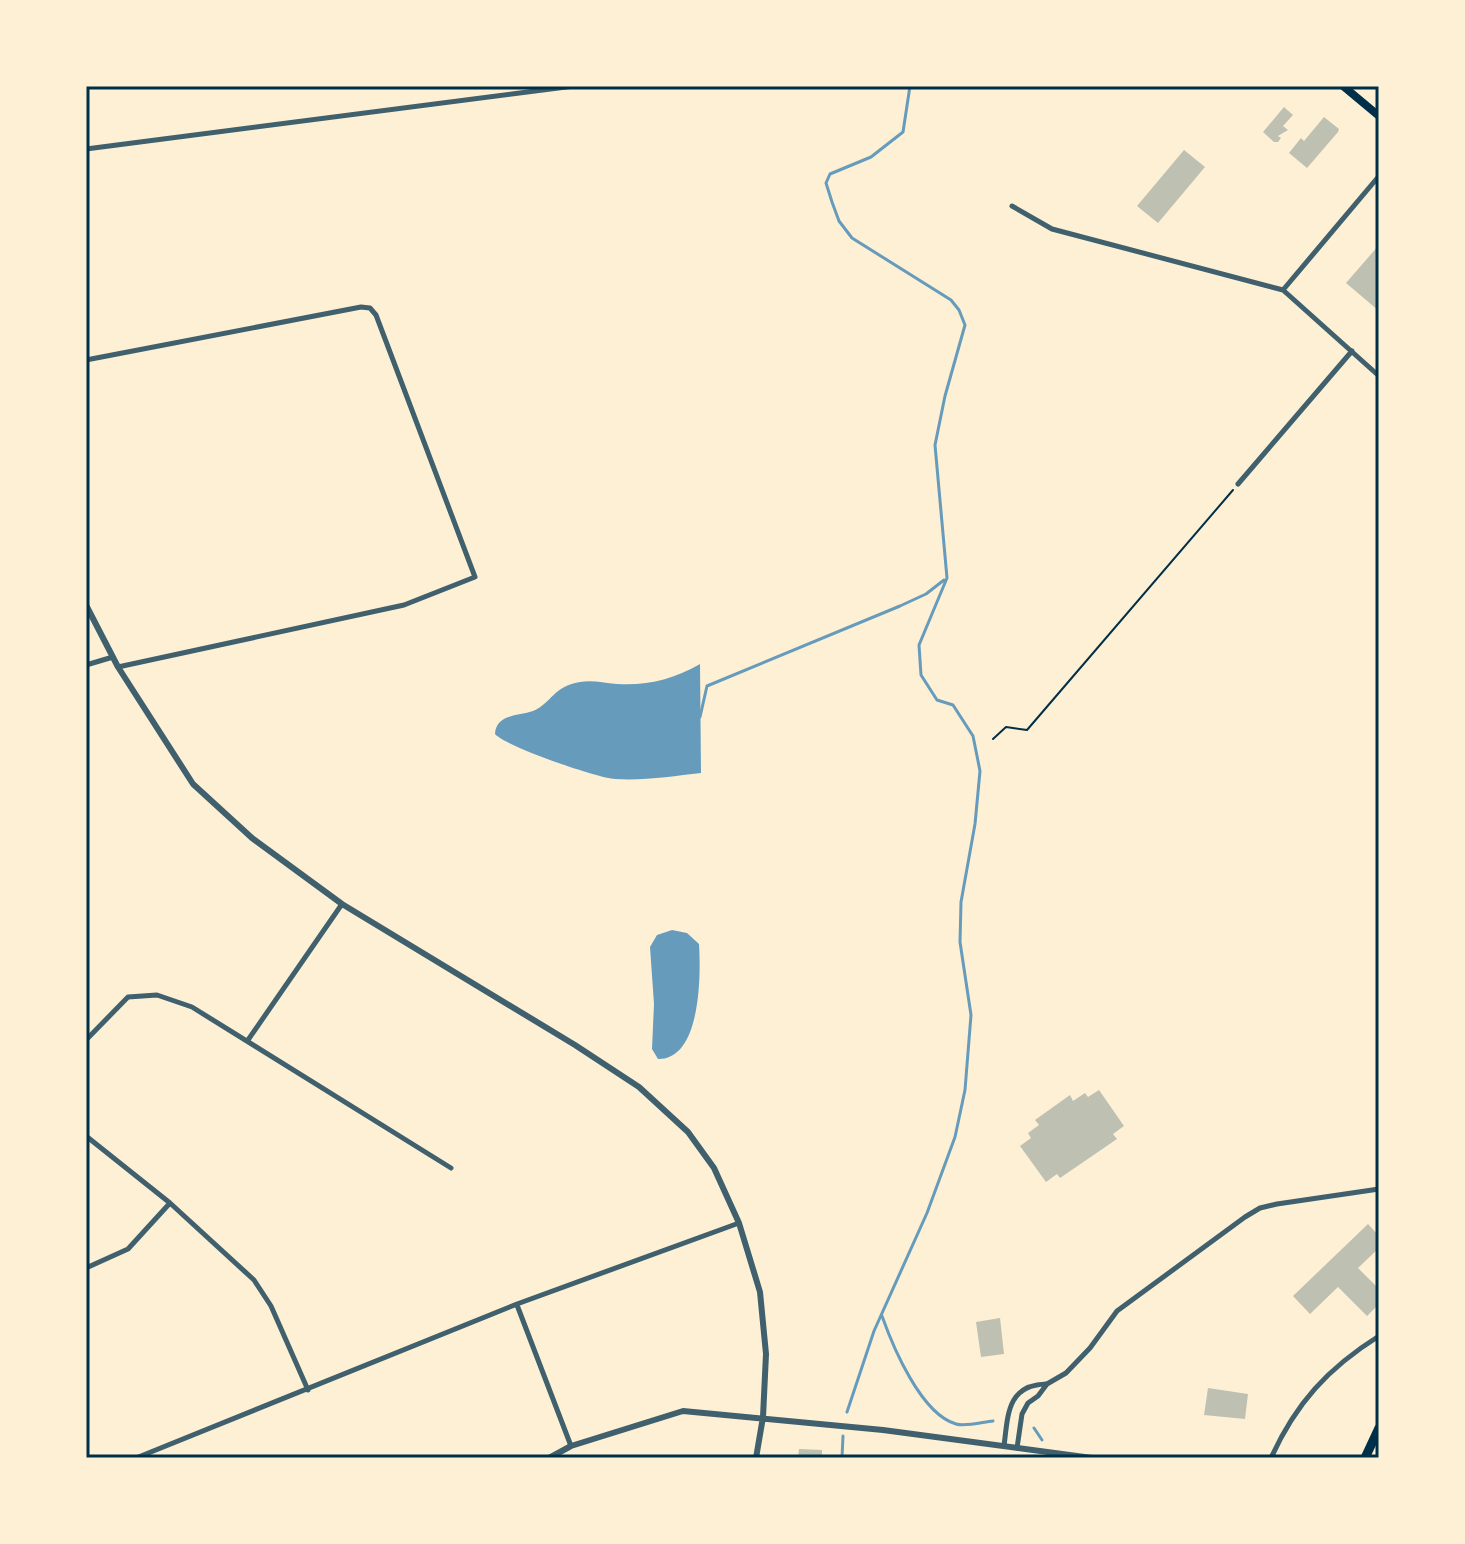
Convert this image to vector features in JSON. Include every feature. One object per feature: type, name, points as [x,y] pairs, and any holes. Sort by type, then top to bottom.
[{"type":"highway","points":[[1365,1458],[1379,1428]]},
{"type":"main road","points":[[1343,86],[1379,116]]},
{"type":"street","points":[[86,149],[574,86]]},
{"type":"street","points":[[1283,290],[1379,176]]},
{"type":"street","points":[[1012,206],[1052,229],[1283,290],[1379,376]]},
{"type":"street","points":[[86,360],[315,315],[370,308],[376,315],[475,577],[404,605],[118,667]]},
{"type":"street","points":[[1238,484],[1352,351]]},
{"type":"street","points":[[86,605],[118,667],[193,784],[252,838],[342,904],[639,1087],[688,1132],[714,1168],[739,1223],[760,1292],[766,1354],[763,1417],[756,1458]]},
{"type":"street","points":[[86,665],[113,657]]},
{"type":"street","points":[[248,1040],[342,904]]},
{"type":"street","points":[[86,1040],[128,997],[157,995],[192,1007],[451,1168]]},
{"type":"street","points":[[86,1136],[170,1203],[254,1280],[271,1306],[308,1390]]},
{"type":"street","points":[[1017,1448],[1022,1414],[1028,1403],[1047,1384],[1066,1373],[1090,1348],[1117,1311],[1245,1217],[1260,1208],[1277,1204],[1379,1189]]},
{"type":"street","points":[[86,1268],[128,1249],[170,1203]]},
{"type":"street","points":[[136,1458],[517,1304],[739,1223]]},
{"type":"street","points":[[517,1304],[571,1446]]},
{"type":"street","points":[[1271,1458],[1286,1426],[1303,1401],[1329,1372],[1379,1336]]},
{"type":"street","points":[[1004,1446],[1009,1410],[1015,1397],[1033,1384],[1047,1384]]},
{"type":"street","points":[[549,1458],[571,1446],[683,1411],[763,1417],[1092,1458]]},
{"type":"path","points":[[993,739],[1006,727],[1027,730],[1238,484]]},
{"type":"water","points":[[700,664],[701,773],[615,779],[533,753],[495,734],[496,727],[504,719],[533,711],[571,684],[589,681],[650,683]]},
{"type":"water","points":[[672,930],[687,933],[699,944],[698,994],[695,1014],[683,1046],[672,1056],[658,1059],[652,1049],[654,1004],[650,947],[657,935]]},
{"type":"building","points":[[1284,107],[1293,115],[1283,126],[1288,130],[1278,136],[1281,138],[1278,142],[1274,142],[1263,132]]},
{"type":"building","points":[[1324,117],[1339,129],[1338,132],[1307,168],[1289,153]]},
{"type":"building","points":[[1184,150],[1205,167],[1158,223],[1137,206]]},
{"type":"building","points":[[1379,245],[1379,311],[1346,283]]},
{"type":"building","points":[[1099,1090],[1124,1126],[1113,1134],[1117,1139],[1060,1178],[1057,1174],[1046,1182],[1020,1146],[1031,1138],[1028,1133],[1039,1125],[1035,1120],[1070,1095],[1073,1101],[1085,1093],[1088,1097]]},
{"type":"building","points":[[1368,1224],[1379,1236],[1379,1248],[1358,1268],[1379,1289],[1379,1304],[1367,1316],[1338,1287],[1310,1314],[1293,1296]]},
{"type":"building","points":[[1000,1318],[1004,1354],[981,1357],[976,1322]]},
{"type":"building","points":[[1208,1388],[1248,1394],[1245,1419],[1204,1415]]},
{"type":"building","points":[[799,1449],[822,1450],[822,1458],[798,1458]]},
{"type":"waterway","points":[[847,1412],[874,1331],[927,1213],[955,1137],[965,1090],[971,1015],[960,942],[961,902],[975,824],[980,771],[973,736],[953,705],[937,700],[921,675],[919,645],[947,578],[935,445],[965,325],[951,300],[852,238],[839,221],[826,183],[830,174],[871,157],[903,132],[910,86]]},
{"type":"waterway","points":[[696,716],[700,717],[707,686],[900,606],[926,594],[944,580]]},
{"type":"waterway","points":[[882,1316],[910,1378],[931,1407],[956,1424],[993,1421]]},
{"type":"waterway","points":[[1034,1428],[1042,1440]]},
{"type":"waterway","points":[[842,1458],[843,1436]]}]
